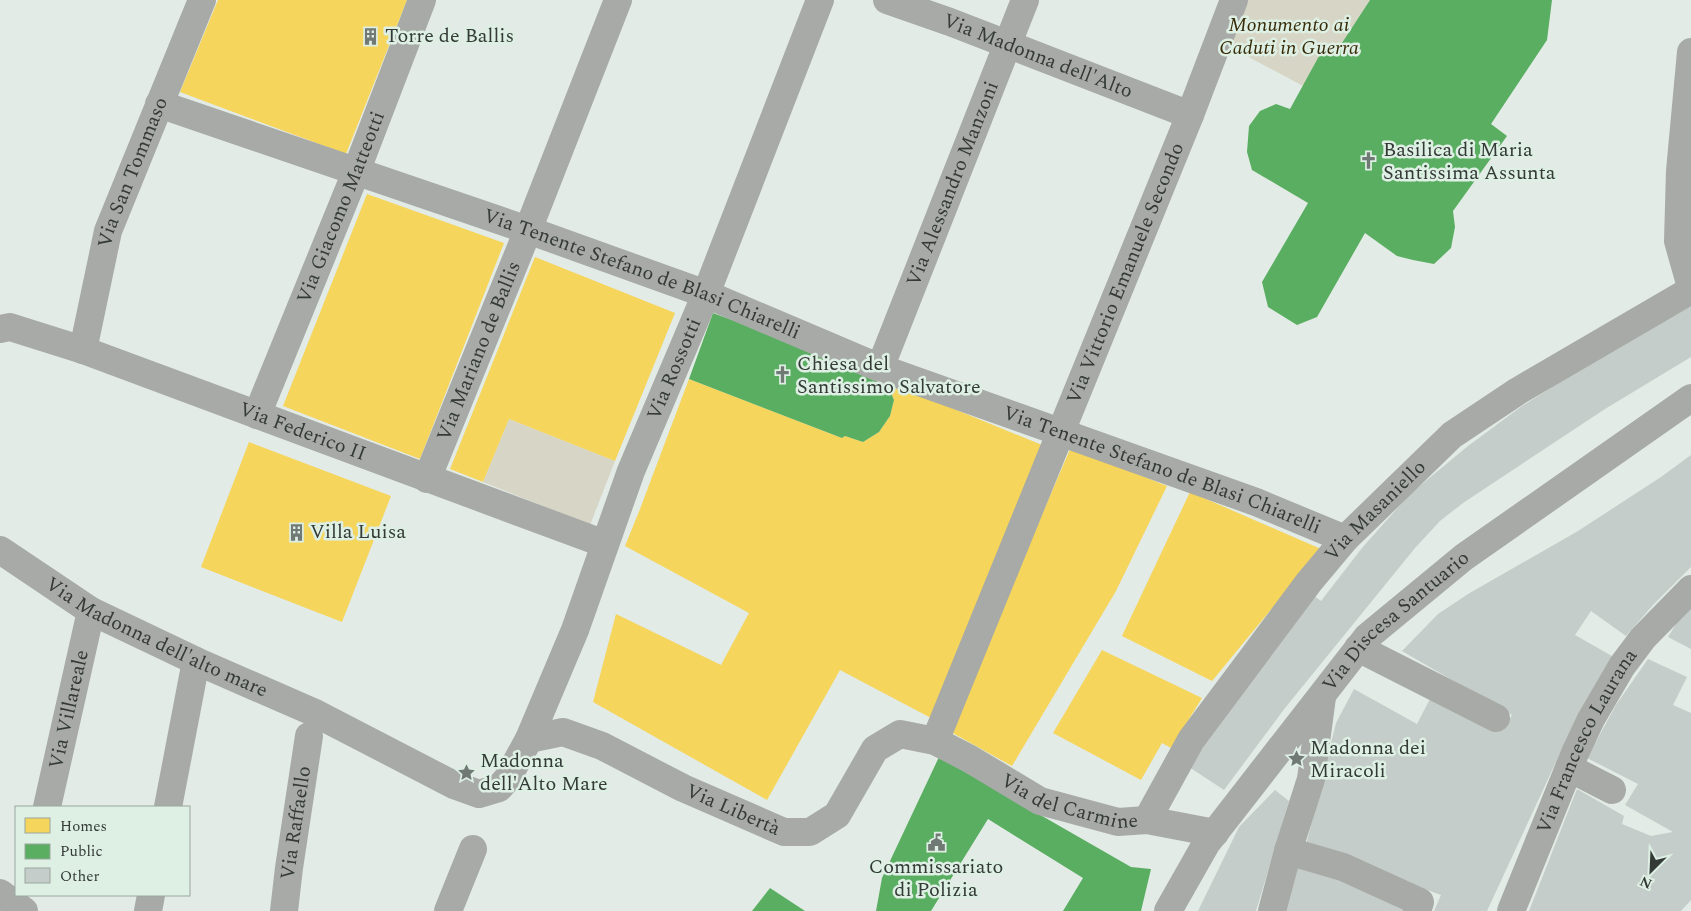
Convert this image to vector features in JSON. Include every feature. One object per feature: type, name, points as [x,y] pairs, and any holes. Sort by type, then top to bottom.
[{"type":"street","name":"Via San Tommaso","points":[[83,350],[108,231],[202,0]]},
{"type":"street","name":"Via Giacomo Matteotti","points":[[257,415],[356,172],[422,0]]},
{"type":"street","name":"Via Mariano de Ballis","points":[[426,479],[528,230],[618,0]]},
{"type":"street","name":"Via Rossotti","points":[[529,739],[575,630],[631,471],[706,294],[820,0]]},
{"type":"street","name":"Via Madonna dell'Alto","points":[[887,0],[1190,114]]},
{"type":"street","name":"Via Alessandro Manzoni","points":[[880,368],[1006,44],[1025,0]]},
{"type":"street","name":"Via Vittorio Emanuele Secondo","points":[[935,741],[1190,114],[1234,0]]},
{"type":"street","points":[[1691,52],[1680,170],[1678,241],[1691,288]]},
{"type":"street","name":"Via Tenente Stefano de Blasi Chiarelli","points":[[160,104],[528,230],[706,294],[880,368],[1256,502],[1345,539]]},
{"type":"street","name":"Via Masaniello","points":[[1147,820],[1191,740],[1309,582],[1345,539],[1452,435],[1518,391],[1691,288]]},
{"type":"street","name":"Via Federico II","points":[[0,329],[10,327],[83,350],[605,544]]},
{"type":"street","name":"Via Discesa Santuario","points":[[1168,911],[1206,844],[1366,637],[1464,557],[1691,398]]},
{"type":"street","name":"Via Madonna dell'alto mare","points":[[1,546],[91,611],[196,661],[311,724],[454,785],[479,794],[499,788],[507,779],[529,739]]},
{"type":"street","name":"Via Francesco Laurana","points":[[1511,911],[1591,719],[1622,666],[1643,638],[1691,589]]},
{"type":"street","name":"Via Villareale","points":[[47,806],[91,611]]},
{"type":"street","points":[[1358,648],[1496,718]]},
{"type":"street","points":[[168,806],[196,661]]},
{"type":"street","points":[[1272,911],[1288,851],[1311,779],[1322,694]]},
{"type":"street","name":"Via Raffaello","points":[[284,911],[288,868],[311,724]]},
{"type":"street","name":"Via Libertà","points":[[529,739],[563,732],[602,746],[683,788],[784,832],[810,832],[837,815],[875,749],[900,734],[935,741]]},
{"type":"street","name":"Via del Carmine","points":[[935,741],[970,759],[1040,801],[1118,822],[1147,820],[1215,833]]},
{"type":"street","points":[[1570,768],[1612,790]]},
{"type":"street","points":[[448,911],[473,849]]},
{"type":"street","points":[[1288,851],[1343,867],[1420,902],[1417,911]]},
{"type":"street","points":[[0,894],[24,911],[27,896]]},
{"type":"street","points":[[148,911],[151,896]]},
{"type":"green space","name":"Monumento ai Caduti in Guerra","points":[[1248,0],[1370,0],[1338,49],[1303,86],[1230,47]]},
{"type":"green space","points":[[509,419],[615,461],[590,525],[483,482]]},
{"type":"building: Homes","points":[[218,0],[407,0],[346,154],[180,92]]},
{"type":"building: Homes","points":[[367,194],[504,243],[420,459],[283,406]]},
{"type":"building: Homes","points":[[535,257],[675,313],[615,461],[509,419],[483,482],[450,469]]},
{"type":"building: Homes","points":[[689,379],[842,438],[845,436],[863,442],[879,432],[890,416],[894,400],[886,381],[1042,445],[931,718],[840,670],[767,800],[593,702],[616,614],[721,665],[749,613],[625,546]]},
{"type":"building: Homes","name":"Villa Luisa","points":[[249,442],[391,496],[342,622],[201,567]]},
{"type":"building: Homes","points":[[1071,447],[1167,486],[1116,591],[1012,766],[949,731]]},
{"type":"building: Homes","points":[[1190,492],[1321,549],[1212,681],[1122,636]]},
{"type":"building: Homes","points":[[1102,650],[1202,698],[1171,748],[1162,743],[1141,780],[1053,733]]},
{"type":"building: Public","name":"Basilica di Maria Santissima Assunta","points":[[1370,0],[1552,0],[1547,40],[1491,124],[1507,136],[1453,211],[1455,227],[1451,248],[1434,264],[1397,256],[1365,233],[1317,317],[1297,325],[1268,307],[1262,282],[1308,203],[1252,170],[1247,152],[1249,126],[1260,111],[1276,104],[1290,109],[1324,47],[1338,49]]},
{"type":"building: Public","name":"Chiesa del Santissimo Salvatore","points":[[713,313],[869,370],[886,381],[894,400],[890,416],[879,432],[863,442],[845,436],[842,438],[689,379]]},
{"type":"building: Public","name":"Commissariato di Polizia","points":[[939,757],[1131,867],[1151,869],[1141,911],[1063,911],[1083,878],[988,819],[931,911],[876,911],[882,878]]},
{"type":"building: Public","points":[[770,888],[805,911],[752,911]]},
{"type":"building: Other","points":[[1691,306],[1691,357],[1605,409],[1463,503],[1440,521],[1415,548],[1285,708],[1224,790],[1189,767],[1206,737],[1310,593],[1321,601],[1362,548],[1410,494],[1468,446],[1522,406],[1584,367]]},
{"type":"building: Other","points":[[1691,455],[1691,567],[1653,605],[1626,636],[1591,611],[1575,635],[1612,656],[1580,710],[1487,911],[1434,911],[1441,895],[1306,845],[1336,723],[1354,689],[1417,724],[1431,697],[1503,730],[1512,715],[1402,651],[1438,614],[1468,594],[1578,531],[1661,477]]},
{"type":"building: Other","points":[[1687,606],[1691,608],[1691,649],[1668,637]]},
{"type":"building: Other","points":[[1648,659],[1687,677],[1673,705],[1691,713],[1691,900],[1681,911],[1529,911],[1577,789],[1624,816],[1622,824],[1651,836],[1673,832],[1625,805],[1638,784],[1587,758],[1616,705]]},
{"type":"building: Other","points":[[1275,790],[1289,801],[1256,911],[1198,911],[1239,827]]},
{"type":"building: Other","points":[[1298,862],[1339,875],[1407,911],[1284,911]]},
{"type":"place","name":"Torre de Ballis","points":[[371,36]]},
{"type":"place","name":"Basilica di Maria Santissima Assunta","points":[[1369,161]]},
{"type":"place","name":"Chiesa del Santissimo Salvatore","points":[[783,375]]},
{"type":"place","name":"Villa Luisa","points":[[296,532]]},
{"type":"place","name":"Madonna dei Miracoli","points":[[1296,759]]},
{"type":"place","name":"Madonna dell'Alto Mare","points":[[466,773]]},
{"type":"place","name":"Commissariato di Polizia","points":[[936,843]]}]
